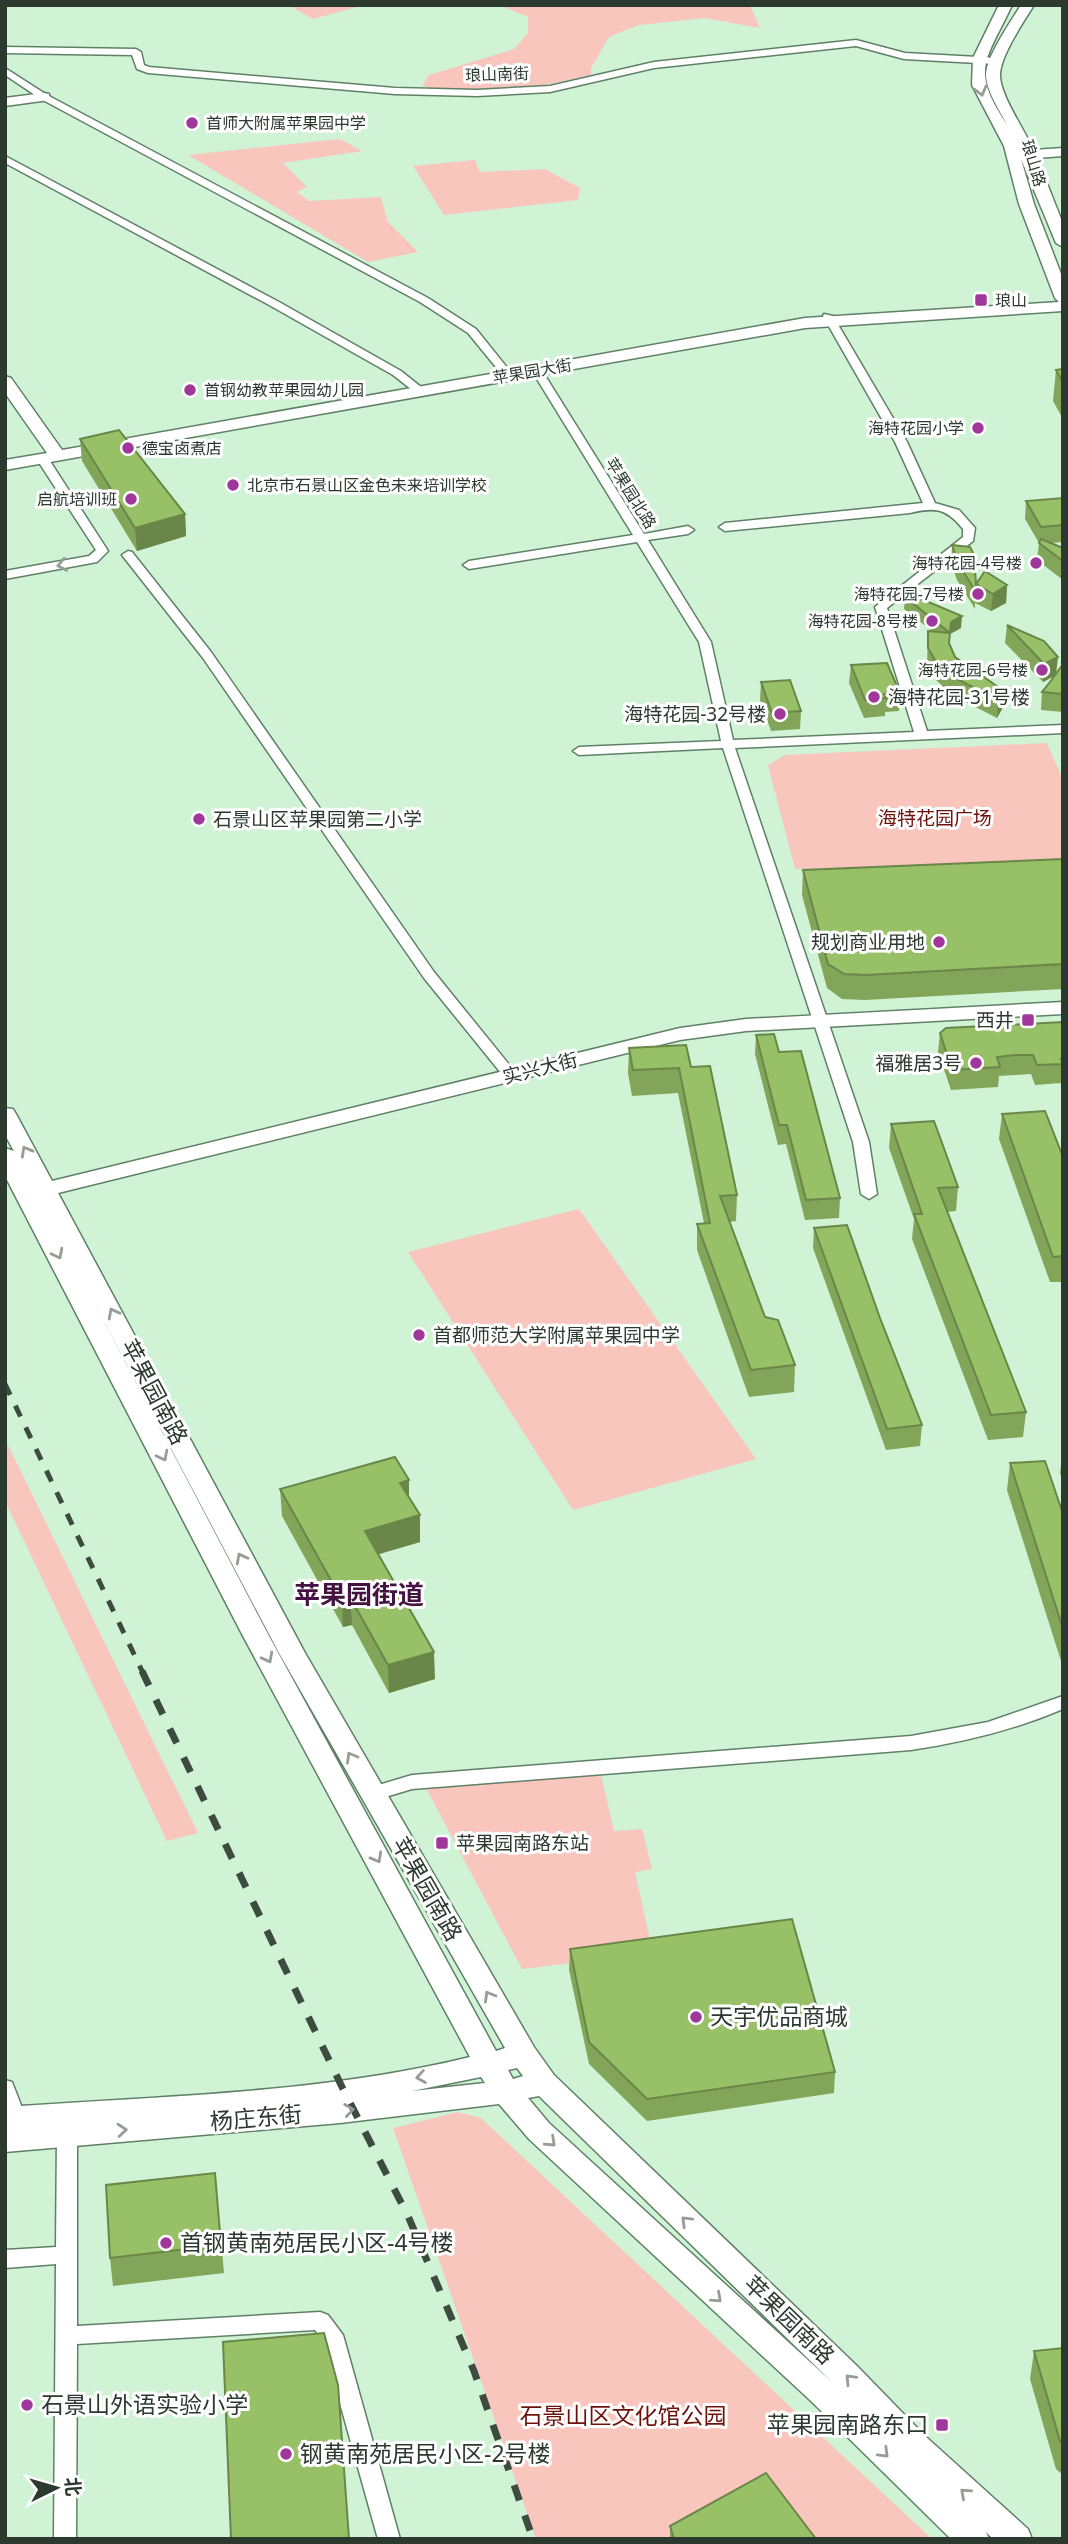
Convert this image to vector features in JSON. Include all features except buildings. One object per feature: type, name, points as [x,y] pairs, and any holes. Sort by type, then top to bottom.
[{"type":"main road","name":"琅山路","points":[[1006,5],[976,72],[984,105],[1021,159],[1063,243]]},
{"type":"main road","points":[[996,61],[1028,5]]},
{"type":"main road","name":"琅山路","points":[[996,61],[993,74],[996,90],[1021,159],[1063,299]]},
{"type":"main road","points":[[5,102],[44,97]]},
{"type":"main road","points":[[1021,159],[1063,152]]},
{"type":"main road","points":[[1021,159],[1063,160]]},
{"type":"main road","name":"苹果园大街","points":[[5,465],[51,454],[506,373],[738,328],[1063,299]]},
{"type":"main road","name":"苹果园大街","points":[[506,373],[537,370],[829,318],[1063,306]]},
{"type":"main road","points":[[8,388],[51,454]]},
{"type":"main road","name":"苹果园大街","points":[[5,457],[51,454]]},
{"type":"main road","name":"实兴大街","points":[[37,1191],[680,1034],[746,1025],[1063,1008]]},
{"type":"main road","name":"苹果园南路","points":[[5,1114],[37,1191],[238,1602],[506,2092],[539,2131],[823,2393],[973,2539]]},
{"type":"main road","name":"苹果园南路","points":[[5,1154],[37,1191],[292,1653],[524,2056],[544,2083],[846,2375],[914,2446],[1016,2539]]},
{"type":"main road","name":"杨庄东街","points":[[9,2126],[331,2092],[489,2065],[524,2056]]},
{"type":"main road","points":[[506,2092],[544,2083]]},
{"type":"main road","name":"杨庄东街","points":[[9,2126],[67,2135],[340,2111],[506,2092]]},
{"type":"street","name":"琅山南街","points":[[5,50],[136,52],[139,66],[148,70],[447,93],[550,89],[654,65],[856,43],[904,56],[996,61]]},
{"type":"street","points":[[5,71],[44,97],[424,300],[472,331],[506,373]]},
{"type":"street","points":[[5,159],[275,304],[397,373],[417,388]]},
{"type":"street","points":[[829,318],[901,442],[930,505]]},
{"type":"street","name":"苹果园北路","points":[[537,370],[700,631],[709,656],[728,745],[861,1142],[869,1194]]},
{"type":"street","points":[[5,575],[93,559],[102,551],[51,454]]},
{"type":"street","points":[[725,527],[910,510],[930,505],[956,512],[969,528],[969,538],[881,607],[922,736]]},
{"type":"street","points":[[469,565],[688,530]]},
{"type":"street","points":[[128,555],[207,655],[429,975],[510,1075]]},
{"type":"street","points":[[579,751],[1063,729]]},
{"type":"street","points":[[372,1794],[412,1782],[911,1743],[970,1735],[1022,1720],[1063,1702]]},
{"type":"street","points":[[5,2088],[9,2126]]},
{"type":"street","points":[[65,2539],[67,2135]]},
{"type":"street","points":[[5,2259],[66,2255]]},
{"type":"street","points":[[66,2336],[320,2321],[332,2335],[389,2539]]},
{"type":"green space","points":[[288,5],[364,5],[313,19]]},
{"type":"green space","points":[[499,5],[750,5],[760,28],[704,18],[639,25],[609,37],[591,68],[591,75],[507,90],[464,91],[422,86],[429,75],[514,49],[528,33],[528,17]]},
{"type":"green space","points":[[340,139],[362,151],[283,163],[307,187],[297,192],[309,201],[381,197],[388,222],[418,252],[368,262],[188,155]]},
{"type":"green space","points":[[475,160],[480,172],[545,169],[580,188],[578,200],[444,215],[413,166]]},
{"type":"green space","name":"海特花园广场","points":[[1047,743],[1063,780],[1063,880],[894,890],[884,867],[795,869],[768,765],[785,755]]},
{"type":"green space","points":[[579,1209],[756,1459],[573,1510],[408,1252]]},
{"type":"green space","points":[[5,1439],[198,1833],[167,1841],[5,1501]]},
{"type":"green space","points":[[601,1775],[614,1831],[642,1829],[652,1869],[635,1872],[653,1953],[522,1969],[426,1788]]},
{"type":"green space","name":"石景山区文化馆公园","points":[[457,2112],[481,2118],[932,2539],[536,2539],[393,2128]]},
{"type":"railway","points":[[5,1384],[143,1673]]},
{"type":"railway","points":[[142,1671],[343,2089],[408,2216],[474,2371],[533,2539]]},
{"type":"place","name":"首师大附属苹果园中学","points":[[192,123]]},
{"type":"place","name":"琅山","points":[[981,300]]},
{"type":"place","name":"首钢幼教苹果园幼儿园","points":[[190,390]]},
{"type":"place","name":"海特花园小学","points":[[978,428]]},
{"type":"place","name":"德宝卤煮店","points":[[128,448]]},
{"type":"place","name":"北京市石景山区金色未来培训学校","points":[[233,485]]},
{"type":"place","name":"启航培训班","points":[[131,499]]},
{"type":"place","name":"海特花园-4号楼","points":[[1036,563]]},
{"type":"place","name":"海特花园-7号楼","points":[[978,594]]},
{"type":"place","name":"海特花园-8号楼","points":[[932,621]]},
{"type":"place","name":"海特花园-6号楼","points":[[1042,670]]},
{"type":"place","name":"海特花园-31号楼","points":[[874,697]]},
{"type":"place","name":"海特花园-32号楼","points":[[780,714]]},
{"type":"place","name":"石景山区苹果园第二小学","points":[[199,819]]},
{"type":"place","name":"规划商业用地","points":[[939,942]]},
{"type":"place","name":"西井","points":[[1028,1020]]},
{"type":"place","name":"福雅居3号","points":[[976,1063]]},
{"type":"place","name":"首都师范大学附属苹果园中学","points":[[419,1335]]},
{"type":"place","name":"苹果园南路东站","points":[[442,1843]]},
{"type":"place","name":"天宇优品商城","points":[[696,2017]]},
{"type":"place","name":"首钢黄南苑居民小区-4号楼","points":[[166,2243]]},
{"type":"place","name":"石景山外语实验小学","points":[[27,2405]]},
{"type":"place","name":"苹果园南路东口","points":[[942,2425]]},
{"type":"place","name":"钢黄南苑居民小区-2号楼","points":[[286,2454]]},
{"type":"district","name":"苹果园街道","points":[[359,1595]]}]
